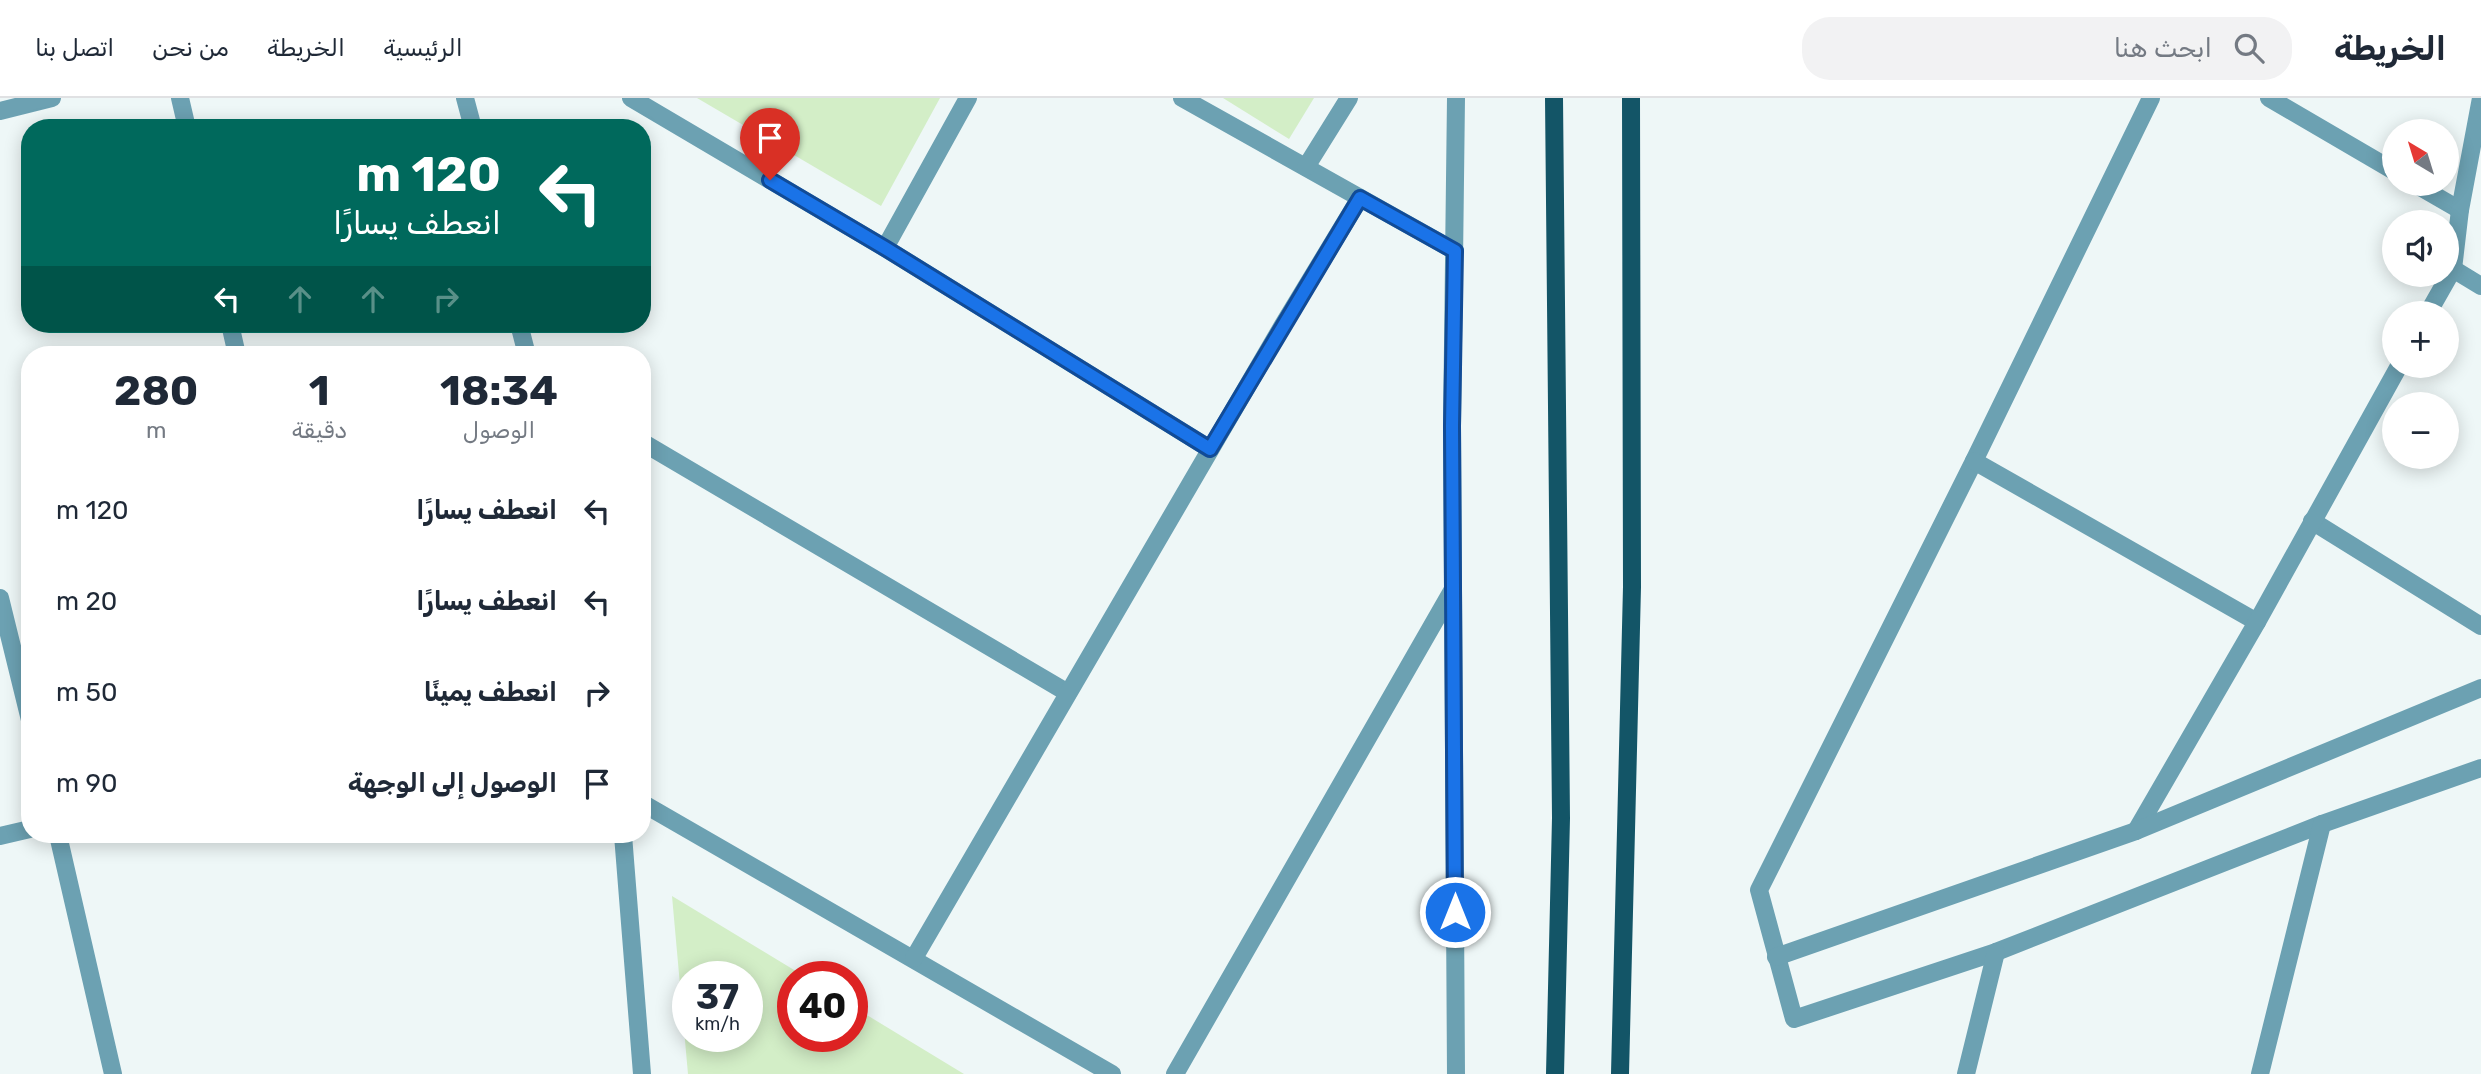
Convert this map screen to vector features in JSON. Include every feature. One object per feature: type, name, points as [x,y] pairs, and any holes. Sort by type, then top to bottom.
[{"type":"main road","points":[[1554,98],[1561,818],[1555,1074]]},
{"type":"main road","points":[[1620,1074],[1632,587],[1631,98]]},
{"type":"street","points":[[0,111],[52,98]]},
{"type":"street","points":[[180,98],[185,119]]},
{"type":"street","points":[[466,98],[470,119]]},
{"type":"street","points":[[631,98],[885,248],[1210,449]]},
{"type":"street","points":[[885,248],[968,98]]},
{"type":"street","points":[[1182,98],[1455,251]]},
{"type":"street","points":[[1306,167],[1349,98]]},
{"type":"street","points":[[1456,98],[1452,426],[1456,1074]]},
{"type":"street","points":[[2151,98],[1974,461],[1759,890],[1794,1019],[1996,952],[2322,824],[2481,768]]},
{"type":"street","points":[[2269,98],[2382,165]]},
{"type":"street","points":[[2459,219],[2481,98]]},
{"type":"street","points":[[2436,196],[2460,210]]},
{"type":"street","points":[[914,958],[1210,449],[1360,198]]},
{"type":"street","points":[[2459,273],[2481,286]]},
{"type":"street","points":[[2136,831],[2257,622],[2392,378]]},
{"type":"street","points":[[651,447],[1068,693]]},
{"type":"street","points":[[1974,461],[2257,622]]},
{"type":"street","points":[[2312,521],[2481,626]]},
{"type":"street","points":[[1175,1074],[1453,589]]},
{"type":"street","points":[[0,598],[21,683]]},
{"type":"street","points":[[1776,957],[2136,831],[2481,688]]},
{"type":"street","points":[[651,808],[1112,1074]]},
{"type":"street","points":[[2260,1074],[2322,824]]},
{"type":"street","points":[[0,836],[21,831]]},
{"type":"street","points":[[60,843],[113,1074]]},
{"type":"street","points":[[625,843],[642,1074]]},
{"type":"street","points":[[1966,1074],[1996,952]]},
{"type":"green space","points":[[697,98],[940,98],[881,206]]},
{"type":"green space","points":[[1223,98],[1314,98],[1289,139]]},
{"type":"green space","points":[[672,896],[779,961],[777,961],[777,1052],[868,1052],[868,1016],[964,1074],[688,1074],[686,1052],[763,1052],[763,961],[678,961]]},
{"type":"route","points":[[770,180],[1210,449],[1360,198],[1455,251],[1452,426],[1455,912]]}]
